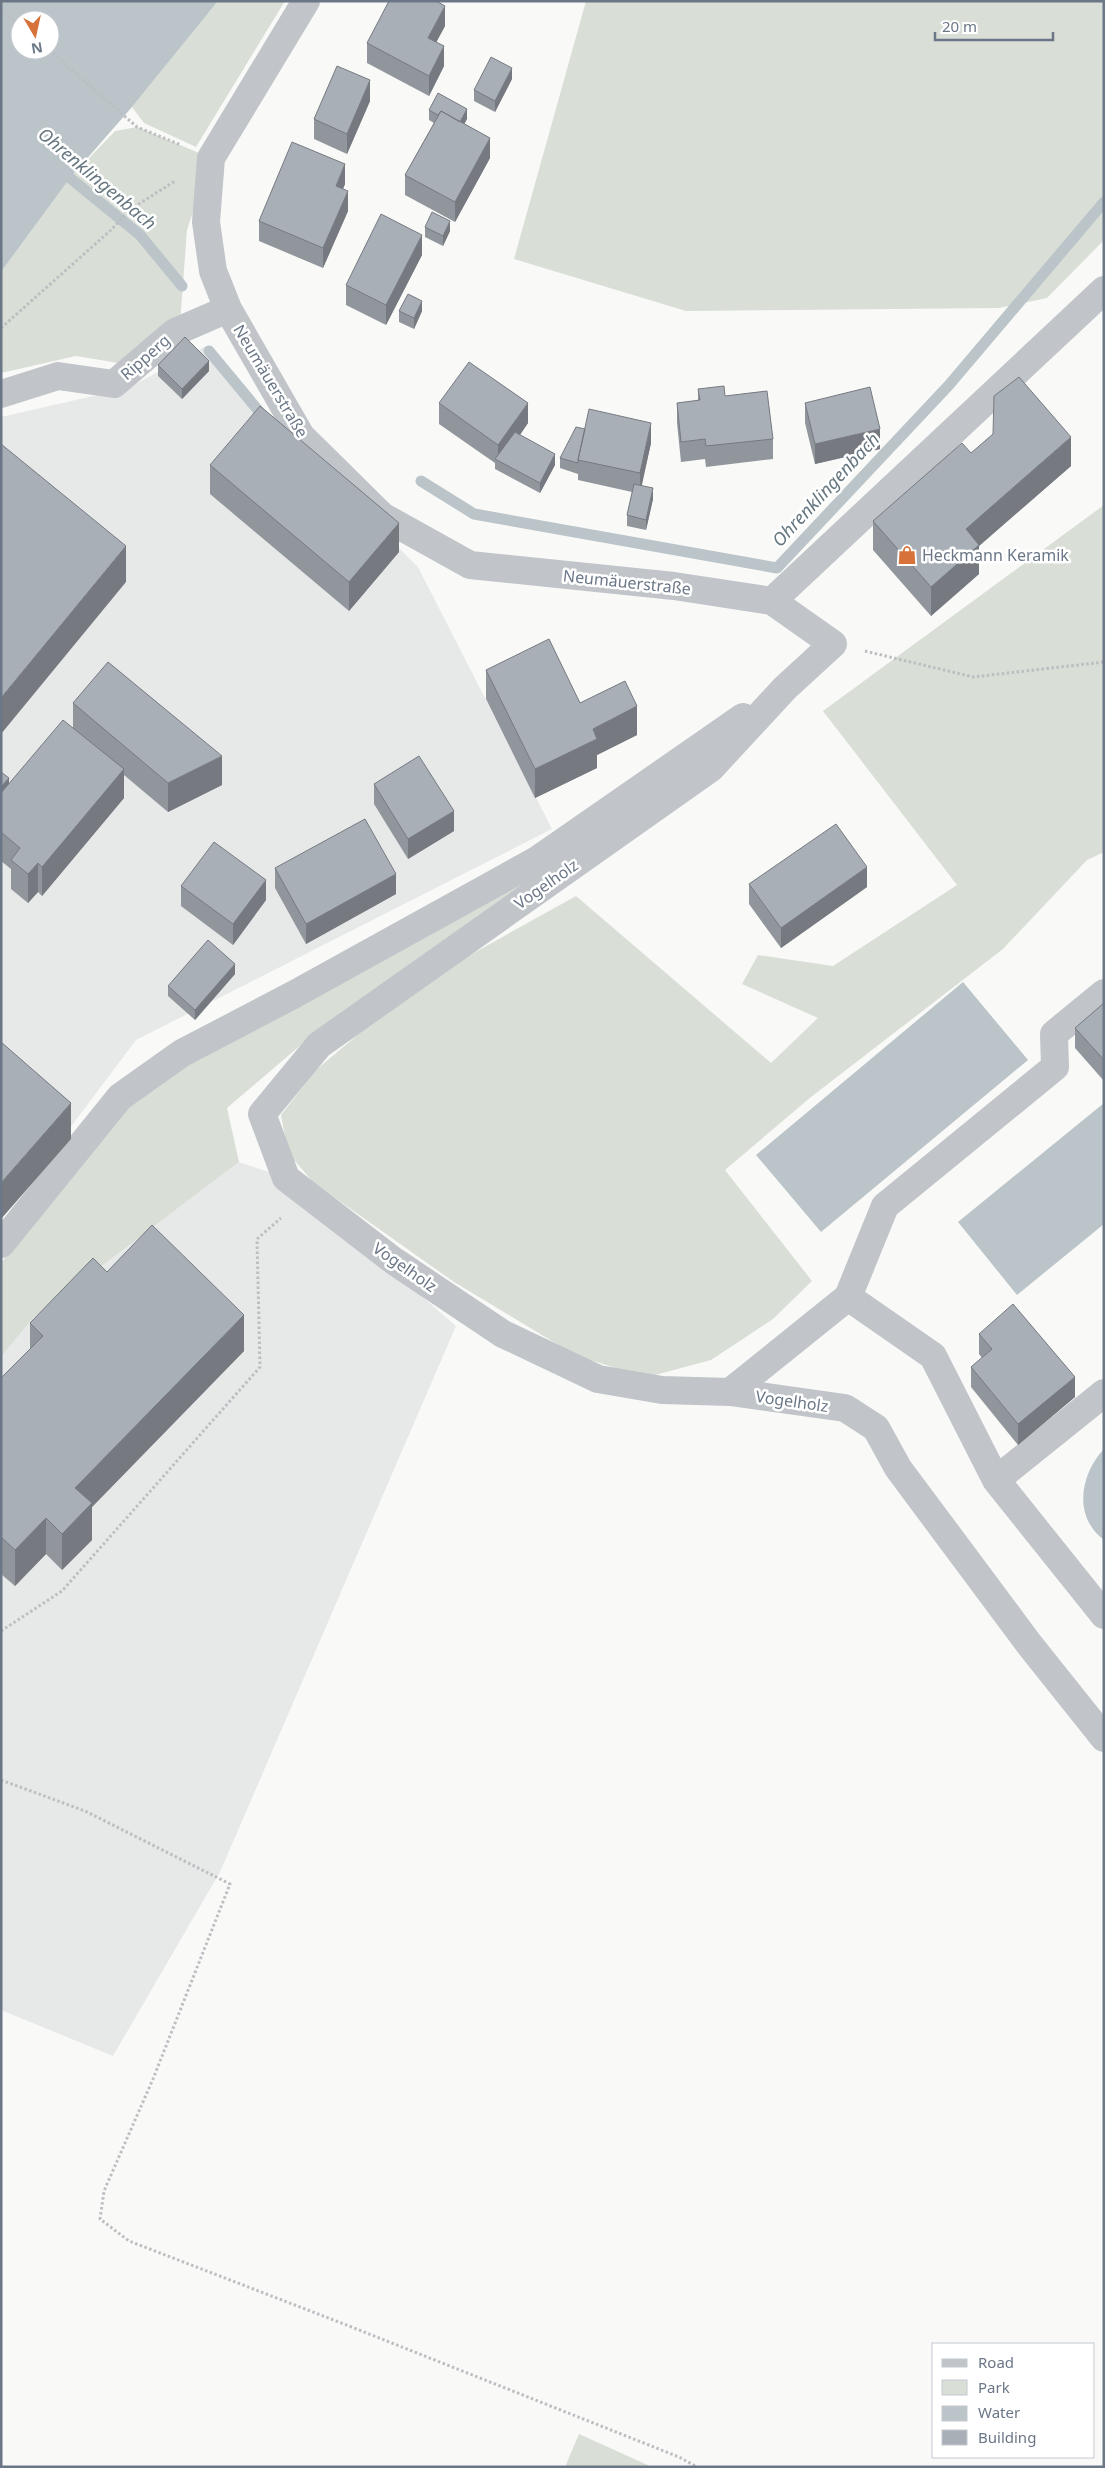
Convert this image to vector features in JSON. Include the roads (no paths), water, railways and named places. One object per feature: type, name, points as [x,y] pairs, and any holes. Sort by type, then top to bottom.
[{"type":"street","name":"Neumäuerstraße","points":[[306,1],[211,158],[206,222],[213,271],[228,309],[301,436],[382,516],[470,565],[674,586],[772,601],[833,644],[785,688]]},
{"type":"street","points":[[772,601],[1104,290]]},
{"type":"street","name":"Ripperg","points":[[1,394],[58,376],[114,384],[175,332],[228,309]]},
{"type":"street","points":[[1,1244],[120,1096],[182,1053],[538,860],[785,688]]},
{"type":"street","name":"Vogelholz","points":[[785,688],[711,768],[319,1045],[262,1114],[286,1178],[394,1261],[503,1334],[598,1379],[662,1390],[730,1392],[845,1408],[876,1428],[898,1468],[1029,1644],[1104,1738]]},
{"type":"street","points":[[730,1392],[848,1297],[885,1206],[1055,1067],[1054,1034],[1104,993]]},
{"type":"street","points":[[848,1297],[933,1356],[996,1480],[1104,1614]]},
{"type":"street","points":[[996,1480],[1104,1393]]},
{"type":"water","points":[[1,1],[218,1],[132,107],[70,178],[1,272]]},
{"type":"water","points":[[963,982],[1028,1060],[821,1232],[756,1155]]},
{"type":"water","points":[[1104,1103],[1104,1224],[1017,1295],[958,1222]]},
{"type":"water","points":[[1104,1449],[1104,1540],[1087,1519],[1083,1495],[1085,1482],[1090,1470]]},
{"type":"waterway","name":"Ohrenklingenbach","points":[[59,169],[140,235],[182,286]]},
{"type":"waterway","name":"Ohrenklingenbach","points":[[421,481],[474,514],[777,568],[949,385],[1104,202]]},
{"type":"waterway","name":"Ohrenklingenbach","points":[[209,351],[267,421]]},
{"type":"place","name":"Heckmann Keramik","points":[[907,555]]}]
